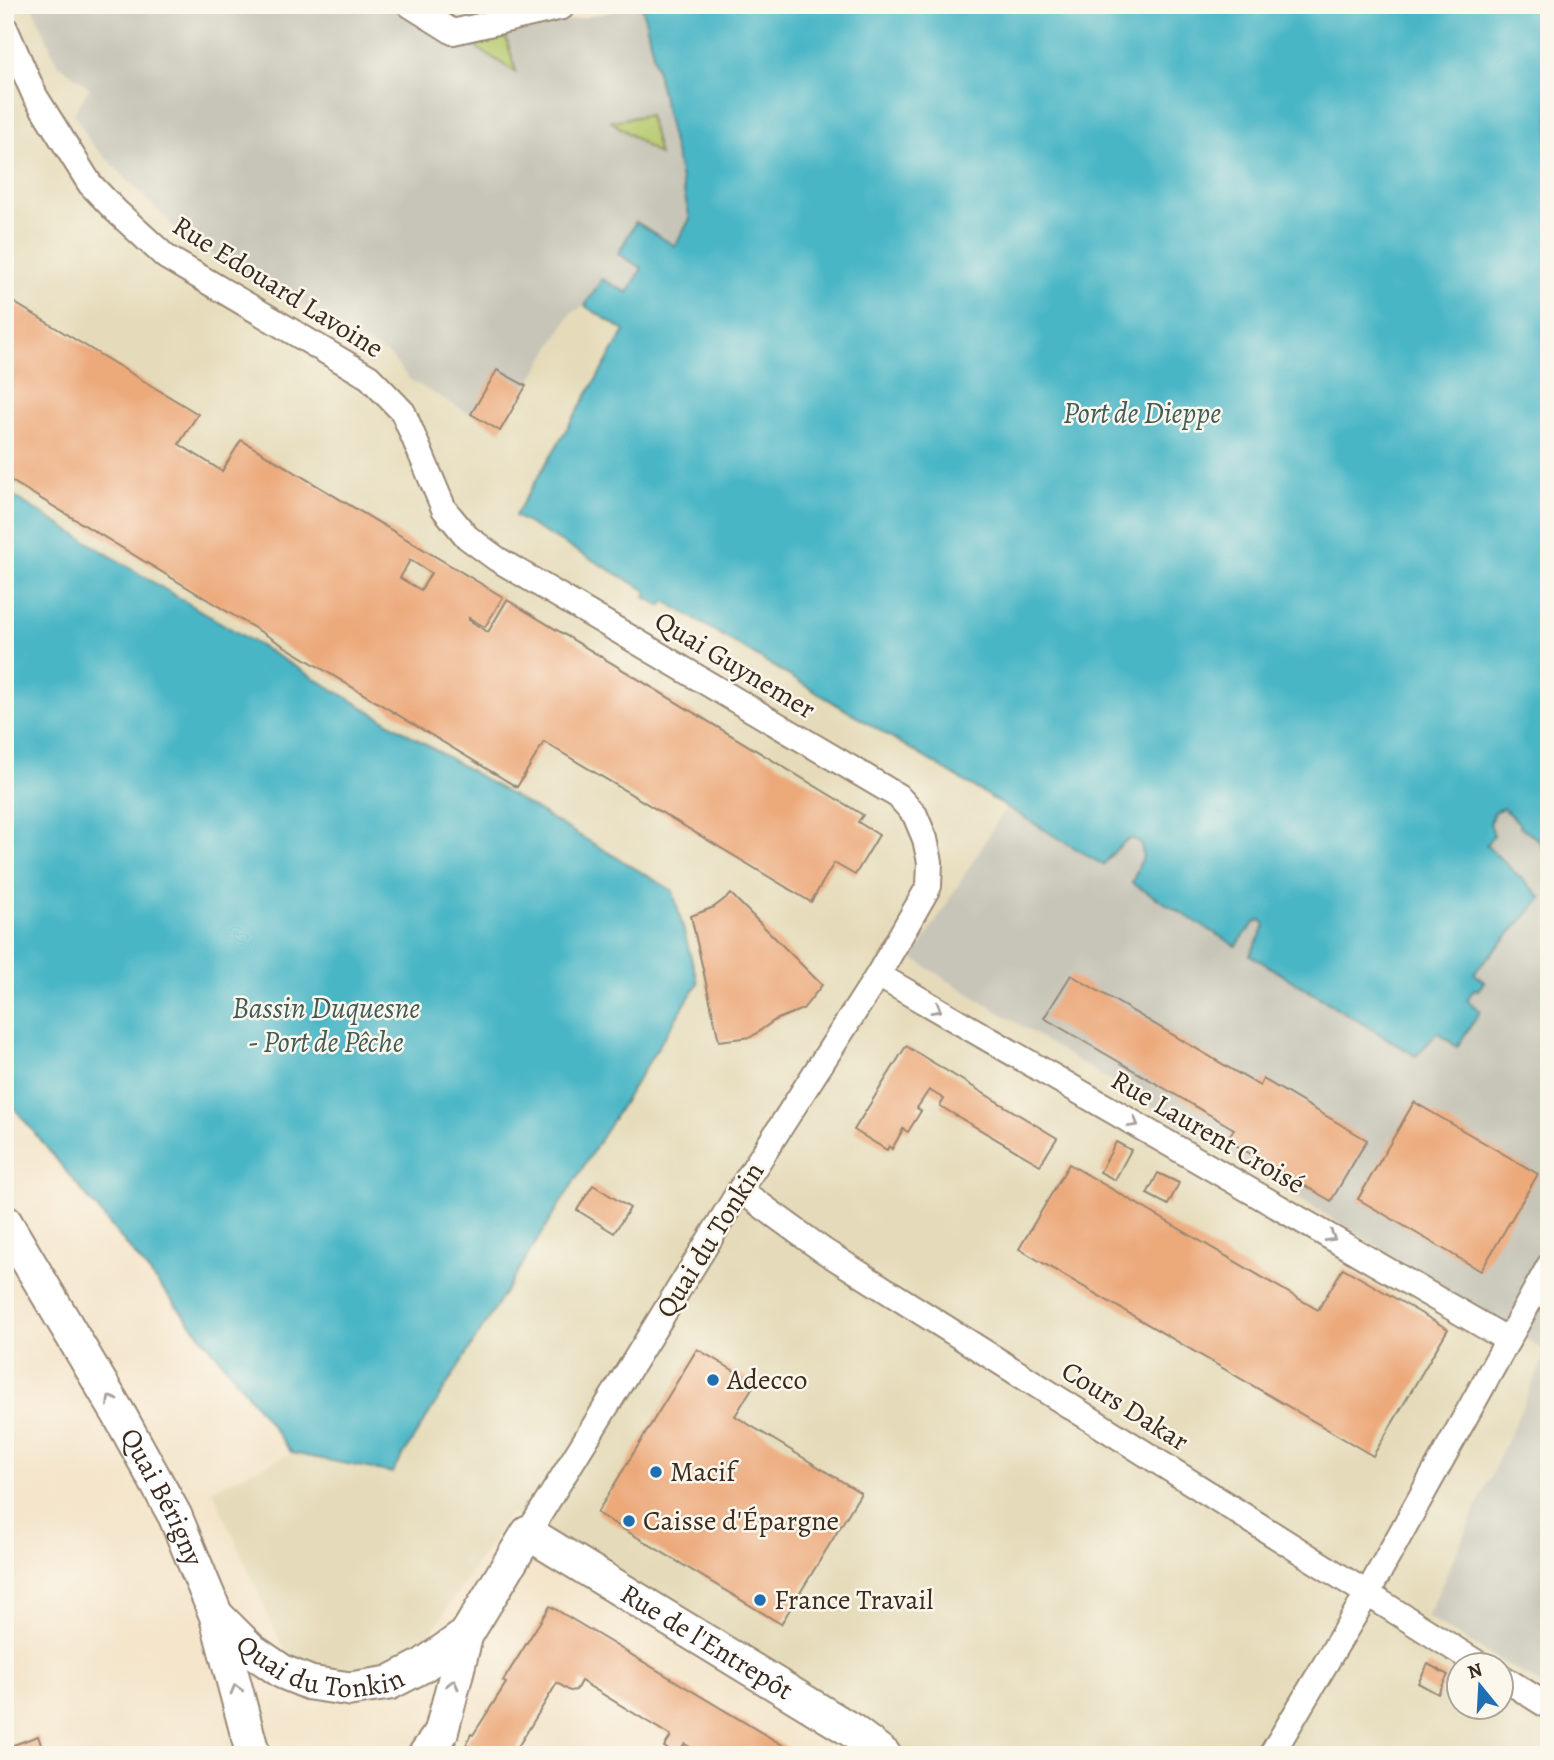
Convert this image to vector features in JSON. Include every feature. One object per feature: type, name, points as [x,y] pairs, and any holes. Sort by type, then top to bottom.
[{"type":"main road","name":"Quai Bérigny","points":[[5,1222],[16,1253],[120,1416],[175,1516],[216,1615],[253,1755]]},
{"type":"main road","name":"Quai du Tonkin","points":[[425,1755],[441,1733],[466,1635],[528,1533]]},
{"type":"main road","name":"Rue de l'Entrepôt","points":[[528,1533],[851,1730],[884,1755]]},
{"type":"main road","name":"Quai du Tonkin","points":[[216,1615],[251,1650],[283,1672],[310,1683],[350,1689],[389,1683],[422,1666],[466,1635]]},
{"type":"street","points":[[410,5],[453,32],[563,5]]},
{"type":"street","name":"Rue Edouard Lavoine","points":[[5,28],[35,96],[90,184],[166,257],[369,377],[403,412],[444,509],[467,537],[497,559]]},
{"type":"street","name":"Quai Guynemer","points":[[497,559],[898,796],[915,815],[925,839]]},
{"type":"street","name":"Quai du Tonkin","points":[[528,1533],[740,1190],[878,975],[929,886],[930,862],[925,839]]},
{"type":"street","name":"Rue Laurent Croisé","points":[[878,975],[1508,1340]]},
{"type":"street","name":"Cours Dakar","points":[[740,1190],[824,1251],[1461,1652]]},
{"type":"street","points":[[1271,1755],[1367,1594],[1549,1266]]},
{"type":"street","points":[[1516,1687],[1549,1707]]},
{"type":"shaded area","points":[[5,5],[32,5],[57,63],[91,88],[390,356],[410,380],[499,431],[572,312],[585,306],[625,331],[515,516],[648,591],[645,597],[661,606],[665,601],[1006,807],[914,960],[1548,1352],[1427,1617],[1485,1652],[1446,1652],[1446,1722],[1516,1722],[1516,1670],[1549,1690],[1549,1755],[908,1755],[510,1513],[418,1653],[356,1683],[309,1669],[283,1648],[212,1489],[292,1453],[392,1473],[698,983],[169,592],[5,491]]},
{"type":"shaded area","points":[[32,5],[390,5],[457,44],[642,5],[690,219],[676,246],[636,222],[642,268],[628,294],[602,280],[585,306],[572,312],[500,431],[410,380],[390,356],[184,237],[90,142],[74,113],[90,88],[57,63]]},
{"type":"shaded area","points":[[1006,807],[1102,865],[1124,843],[1130,839],[1137,840],[1141,843],[1143,856],[1133,883],[1255,922],[1260,920],[1265,923],[1265,927],[1250,955],[1438,1032],[1456,1046],[1466,1000],[1474,989],[1474,973],[1542,898],[1486,845],[1494,812],[1503,808],[1533,838],[1540,841],[1549,853],[1549,1690],[1516,1670],[1516,1652],[1485,1652],[1427,1617],[1547,1352],[913,959]]},
{"type":"green space","points":[[506,37],[516,72],[474,46]]},
{"type":"green space","points":[[649,115],[659,155],[611,121]]},
{"type":"water","name":"Port de Dieppe","points":[[642,5],[1549,5],[1549,853],[1540,841],[1520,827],[1503,808],[1494,812],[1490,823],[1494,835],[1486,845],[1542,898],[1474,973],[1484,982],[1478,990],[1474,989],[1467,1000],[1480,1011],[1457,1047],[1438,1032],[1416,1056],[1250,955],[1265,927],[1260,920],[1255,922],[1236,946],[1132,883],[1143,856],[1141,844],[1136,840],[1130,839],[1123,843],[1103,865],[665,601],[661,606],[645,597],[647,591],[515,516],[625,331],[585,306],[602,279],[628,293],[642,268],[618,254],[636,222],[675,246],[690,219]]},
{"type":"water","name":"Bassin Duquesne - Port de Pêche","points":[[5,491],[169,592],[673,891],[698,983],[392,1473],[292,1453],[226,1366],[5,1097]]},
{"type":"building","points":[[5,297],[198,414],[179,444],[222,471],[241,440],[503,597],[485,627],[469,618],[488,632],[507,600],[863,815],[858,822],[879,835],[855,875],[834,863],[811,902],[544,742],[517,787],[5,477]],"holes":[[[410,560],[431,573],[421,590],[400,578]]]},
{"type":"building","points":[[497,370],[526,386],[500,431],[471,414]]},
{"type":"building","points":[[731,894],[822,985],[803,1009],[775,1020],[751,1037],[719,1041],[691,916],[714,907]]},
{"type":"building","points":[[1071,975],[1260,1086],[1263,1079],[1367,1140],[1331,1201],[1227,1140],[1234,1129],[1044,1018]]},
{"type":"building","points":[[906,1046],[1057,1138],[1040,1165],[940,1106],[944,1099],[929,1090],[917,1108],[921,1111],[908,1132],[903,1129],[892,1149],[889,1146],[887,1150],[854,1130]]},
{"type":"building","points":[[1414,1102],[1538,1174],[1481,1271],[1358,1199]]},
{"type":"building","points":[[1116,1142],[1131,1150],[1115,1180],[1100,1172]]},
{"type":"building","points":[[1069,1164],[1318,1310],[1343,1268],[1448,1329],[1373,1456],[1019,1249]]},
{"type":"building","points":[[1158,1173],[1179,1183],[1168,1205],[1147,1194]]},
{"type":"building","points":[[593,1185],[630,1208],[614,1233],[577,1210]]},
{"type":"building","points":[[697,1349],[755,1383],[735,1416],[861,1493],[781,1624],[597,1513]]},
{"type":"building","points":[[550,1606],[799,1755],[703,1755],[685,1744],[677,1755],[664,1747],[671,1736],[581,1681],[576,1690],[570,1691],[557,1683],[513,1755],[458,1755],[506,1683],[503,1681]]},
{"type":"building","points":[[1428,1664],[1446,1674],[1438,1694],[1418,1683]]},
{"type":"building","points":[[38,1736],[45,1755],[5,1755],[5,1748]]},
{"type":"place","name":"Adecco","points":[[713,1380]]},
{"type":"place","name":"Macif","points":[[656,1472]]},
{"type":"place","name":"Caisse d'Épargne","points":[[629,1521]]},
{"type":"place","name":"France Travail","points":[[760,1600]]}]
